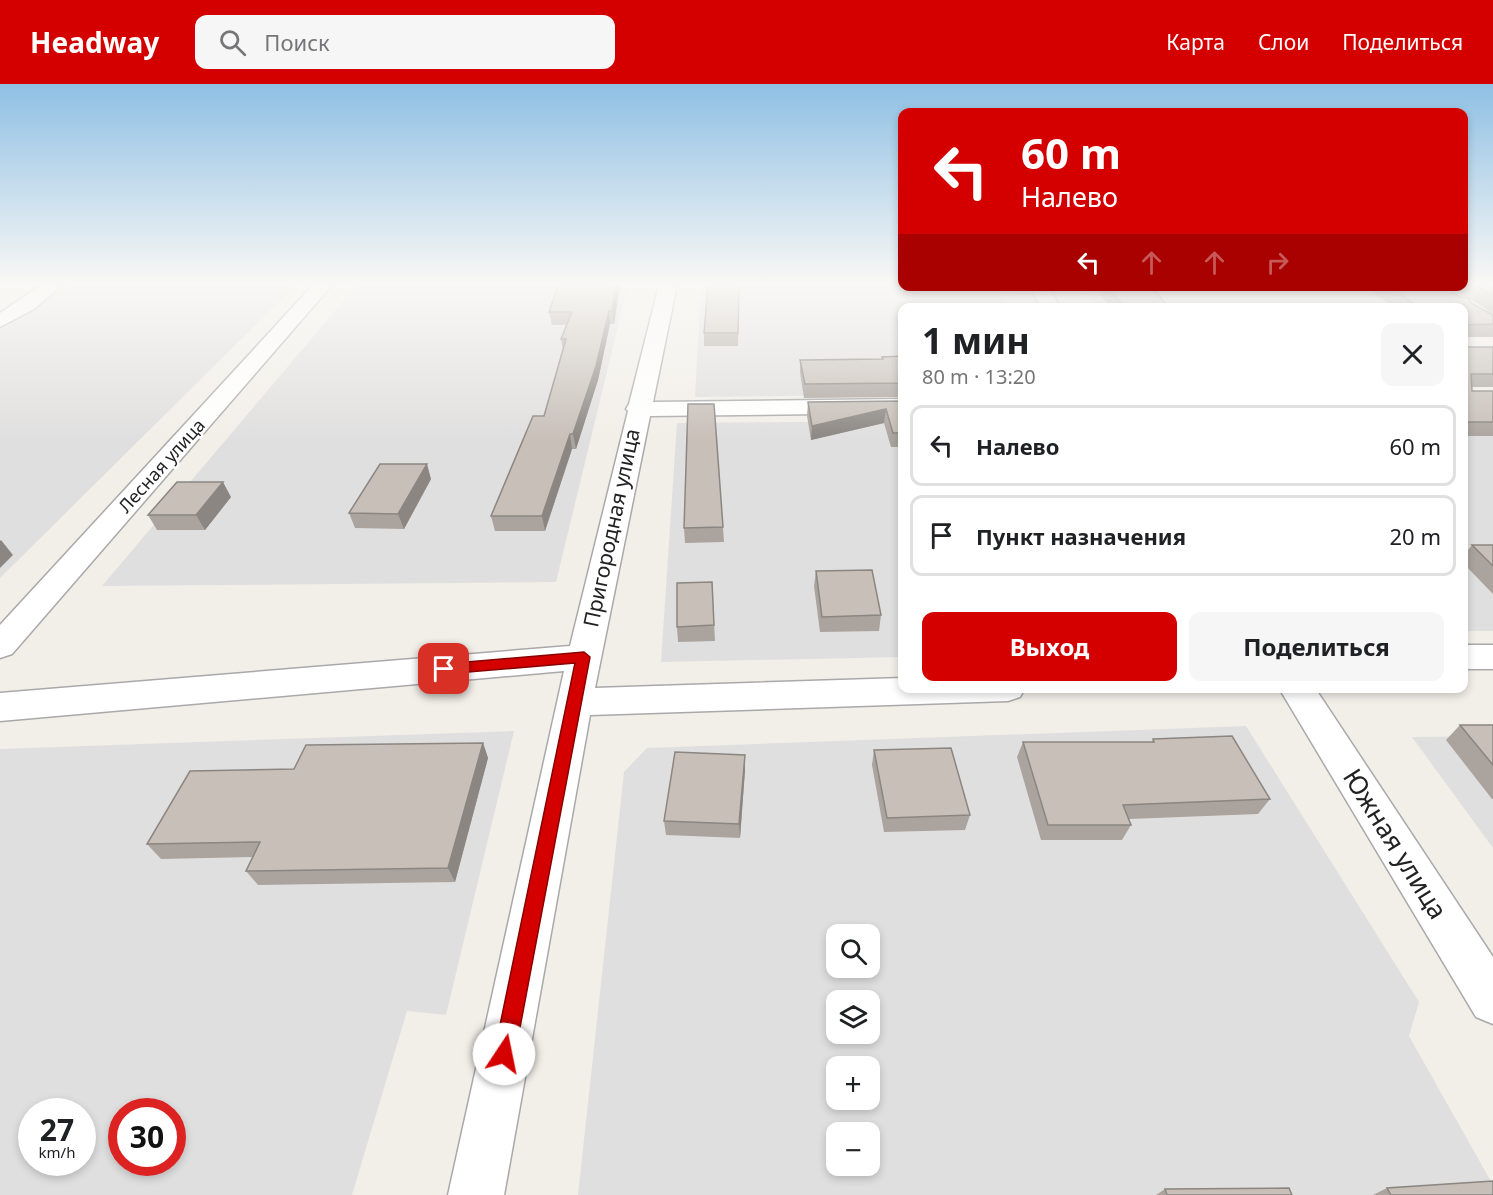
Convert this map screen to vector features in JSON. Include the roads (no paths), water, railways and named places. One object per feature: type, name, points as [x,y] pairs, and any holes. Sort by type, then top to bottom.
[{"type":"street","name":"Лесная улица","points":[[0,646],[277,337]]},
{"type":"street","name":"Пригородная улица","points":[[476,1195],[584,657],[655,337]]},
{"type":"street","points":[[638,409],[898,406]]},
{"type":"street","points":[[0,707],[584,657]]},
{"type":"street","points":[[1468,657],[1493,657]]},
{"type":"street","points":[[575,702],[898,692]]},
{"type":"street","name":"Южная улица","points":[[1299,693],[1493,1000]]}]
